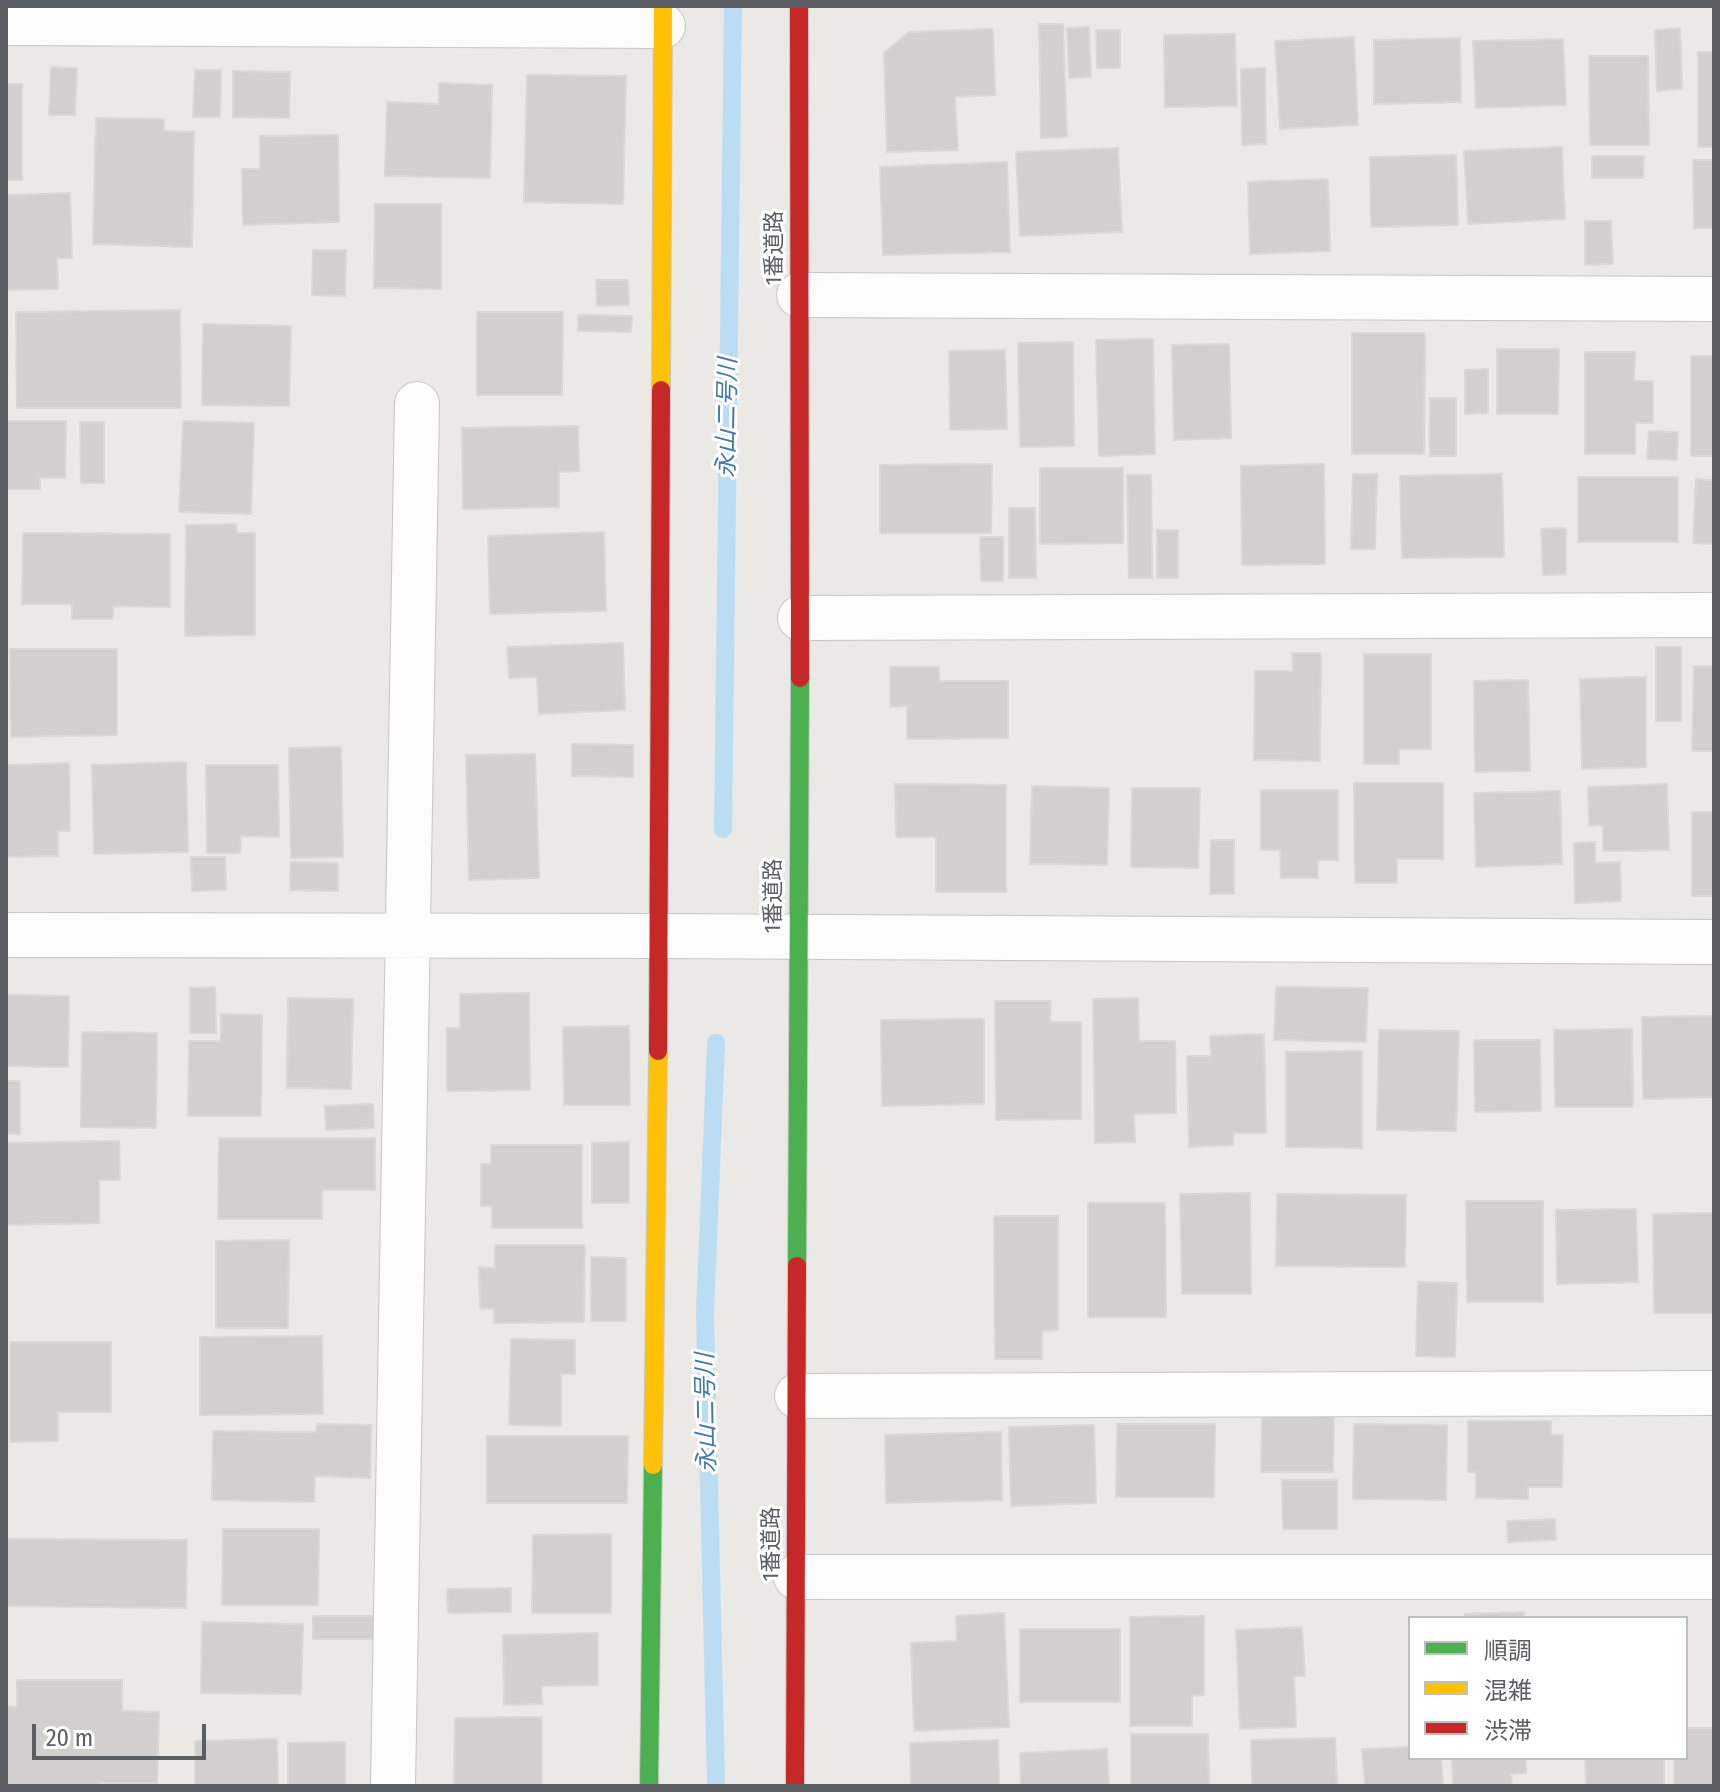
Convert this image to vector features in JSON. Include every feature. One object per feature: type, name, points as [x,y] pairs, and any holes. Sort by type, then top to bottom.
[{"type":"street","name":"1番道路","points":[[795,1786],[799,6]]},
{"type":"street","points":[[6,23],[294,15],[663,16],[659,936],[649,1786]]},
{"type":"street","points":[[799,295],[1714,299]]},
{"type":"street","points":[[393,1786],[417,404]]},
{"type":"street","points":[[800,618],[1714,615]]},
{"type":"street","points":[[6,935],[1714,942]]},
{"type":"street","points":[[797,1396],[1714,1393]]},
{"type":"street","points":[[796,1577],[1714,1577]]},
{"type":"building","points":[[1039,24],[1063,24],[1067,137],[1041,138]]},
{"type":"building","points":[[1089,27],[1091,77],[1069,78],[1067,28]]},
{"type":"building","points":[[1680,28],[1682,89],[1657,91],[1655,30]]},
{"type":"building","points":[[993,29],[995,95],[955,97],[958,150],[887,152],[884,53],[909,32]]},
{"type":"building","points":[[1096,30],[1120,30],[1120,68],[1097,68]]},
{"type":"building","points":[[1235,34],[1237,106],[1165,107],[1164,35]]},
{"type":"building","points":[[1354,37],[1358,125],[1280,129],[1275,41]]},
{"type":"building","points":[[1460,38],[1461,102],[1374,104],[1374,40]]},
{"type":"building","points":[[1563,39],[1566,105],[1476,108],[1473,41]]},
{"type":"building","points":[[1698,52],[1714,52],[1714,147],[1698,147]]},
{"type":"building","points":[[1589,56],[1648,56],[1649,145],[1590,145]]},
{"type":"building","points":[[51,67],[77,68],[75,115],[49,115]]},
{"type":"building","points":[[1265,68],[1266,144],[1242,145],[1241,69]]},
{"type":"building","points":[[195,70],[221,70],[220,117],[193,117]]},
{"type":"building","points":[[233,71],[290,72],[289,118],[233,117]]},
{"type":"building","points":[[527,75],[626,76],[623,204],[524,202]]},
{"type":"building","points":[[439,83],[492,85],[490,178],[385,176],[387,102],[439,104]]},
{"type":"building","points":[[6,84],[22,84],[22,180],[6,180]]},
{"type":"building","points":[[96,118],[164,119],[164,131],[194,132],[192,247],[93,244]]},
{"type":"building","points":[[338,135],[339,222],[243,225],[242,169],[260,169],[260,136]]},
{"type":"building","points":[[1562,147],[1565,219],[1468,224],[1464,151]]},
{"type":"building","points":[[1118,148],[1122,232],[1020,236],[1016,152]]},
{"type":"building","points":[[1456,155],[1458,225],[1371,227],[1370,157]]},
{"type":"building","points":[[1592,156],[1644,156],[1643,178],[1592,178]]},
{"type":"building","points":[[1693,160],[1714,160],[1714,228],[1694,228]]},
{"type":"building","points":[[1007,162],[1010,252],[883,255],[880,167]]},
{"type":"building","points":[[1328,179],[1330,251],[1250,254],[1248,182]]},
{"type":"building","points":[[70,193],[72,258],[57,258],[58,289],[6,290],[6,195]]},
{"type":"building","points":[[375,204],[441,204],[441,289],[374,288]]},
{"type":"building","points":[[1585,221],[1611,221],[1613,264],[1585,265]]},
{"type":"building","points":[[313,250],[346,250],[345,296],[312,295]]},
{"type":"building","points":[[596,280],[628,280],[629,305],[597,306]]},
{"type":"building","points":[[180,310],[181,408],[17,408],[16,312]]},
{"type":"building","points":[[477,312],[563,312],[562,395],[477,395]]},
{"type":"building","points":[[578,315],[632,316],[631,332],[578,331]]},
{"type":"building","points":[[203,324],[291,326],[289,406],[202,405]]},
{"type":"building","points":[[1352,333],[1425,333],[1424,454],[1352,454]]},
{"type":"building","points":[[1153,339],[1155,454],[1099,456],[1096,340]]},
{"type":"building","points":[[1073,342],[1074,446],[1020,447],[1018,343]]},
{"type":"building","points":[[1229,344],[1231,438],[1174,440],[1172,345]]},
{"type":"building","points":[[1497,349],[1559,349],[1558,414],[1497,414]]},
{"type":"building","points":[[1005,350],[1007,429],[950,430],[949,351]]},
{"type":"building","points":[[1585,352],[1635,352],[1634,381],[1653,381],[1653,423],[1635,423],[1635,454],[1585,454]]},
{"type":"building","points":[[1691,356],[1714,356],[1714,456],[1691,456]]},
{"type":"building","points":[[1488,369],[1488,413],[1465,414],[1465,370]]},
{"type":"building","points":[[1430,398],[1456,398],[1456,456],[1430,456]]},
{"type":"building","points":[[6,421],[66,421],[65,478],[40,478],[40,489],[6,489]]},
{"type":"building","points":[[183,421],[254,423],[251,514],[179,512]]},
{"type":"building","points":[[80,422],[104,422],[104,483],[81,483]]},
{"type":"building","points":[[578,426],[579,471],[559,472],[559,507],[463,509],[462,428]]},
{"type":"building","points":[[1649,431],[1678,432],[1677,460],[1647,459]]},
{"type":"building","points":[[992,464],[991,533],[880,533],[880,465]]},
{"type":"building","points":[[1324,464],[1325,564],[1242,565],[1241,466]]},
{"type":"building","points":[[1040,468],[1123,468],[1123,543],[1040,544]]},
{"type":"building","points":[[1353,474],[1377,474],[1375,549],[1351,549]]},
{"type":"building","points":[[1502,474],[1504,557],[1402,558],[1400,476]]},
{"type":"building","points":[[1127,475],[1151,475],[1152,578],[1129,578]]},
{"type":"building","points":[[1578,477],[1678,477],[1678,542],[1578,542]]},
{"type":"building","points":[[1696,479],[1714,480],[1714,544],[1693,543]]},
{"type":"building","points":[[1009,508],[1035,508],[1036,578],[1009,578]]},
{"type":"building","points":[[236,524],[237,533],[255,533],[255,635],[185,636],[186,525]]},
{"type":"building","points":[[1566,528],[1566,574],[1543,575],[1541,529]]},
{"type":"building","points":[[1157,530],[1178,530],[1178,578],[1157,578]]},
{"type":"building","points":[[604,532],[606,611],[490,614],[488,536]]},
{"type":"building","points":[[23,533],[170,534],[170,607],[113,606],[113,619],[72,619],[72,604],[22,604]]},
{"type":"building","points":[[980,537],[1003,537],[1003,581],[981,581]]},
{"type":"building","points":[[623,643],[625,710],[539,714],[537,677],[509,678],[507,647]]},
{"type":"building","points":[[1656,647],[1681,647],[1681,721],[1656,721]]},
{"type":"building","points":[[10,649],[117,649],[117,735],[11,737]]},
{"type":"building","points":[[1292,653],[1321,653],[1320,761],[1254,760],[1255,671],[1293,671]]},
{"type":"building","points":[[1364,654],[1431,654],[1431,749],[1399,749],[1399,764],[1364,764]]},
{"type":"building","points":[[1694,666],[1714,666],[1714,751],[1692,751]]},
{"type":"building","points":[[890,667],[939,667],[939,681],[1008,681],[1008,738],[907,739],[907,706],[890,707]]},
{"type":"building","points":[[1646,677],[1646,767],[1582,769],[1580,679]]},
{"type":"building","points":[[1528,680],[1530,771],[1475,772],[1474,681]]},
{"type":"building","points":[[572,744],[633,745],[633,777],[572,776]]},
{"type":"building","points":[[341,747],[343,857],[291,858],[289,748]]},
{"type":"building","points":[[535,754],[539,878],[469,880],[466,755]]},
{"type":"building","points":[[186,762],[188,852],[94,854],[92,765]]},
{"type":"building","points":[[69,763],[70,831],[58,831],[58,856],[6,857],[6,765]]},
{"type":"building","points":[[206,765],[278,765],[279,837],[241,836],[240,853],[207,853]]},
{"type":"building","points":[[1354,783],[1443,783],[1443,859],[1397,859],[1397,883],[1355,883]]},
{"type":"building","points":[[895,784],[1006,785],[1006,892],[936,892],[936,837],[896,837]]},
{"type":"building","points":[[1667,784],[1669,850],[1603,851],[1603,825],[1589,826],[1588,787]]},
{"type":"building","points":[[1032,786],[1109,788],[1107,865],[1030,864]]},
{"type":"building","points":[[1132,788],[1200,788],[1198,868],[1131,867]]},
{"type":"building","points":[[1261,790],[1338,790],[1338,860],[1318,860],[1318,878],[1281,878],[1280,850],[1261,850]]},
{"type":"building","points":[[1560,791],[1562,864],[1476,867],[1474,793]]},
{"type":"building","points":[[1692,812],[1714,812],[1714,896],[1692,896]]},
{"type":"building","points":[[1211,840],[1234,840],[1234,894],[1210,894]]},
{"type":"building","points":[[1595,842],[1595,863],[1620,862],[1621,901],[1575,903],[1574,843]]},
{"type":"building","points":[[191,857],[225,857],[226,890],[192,891]]},
{"type":"building","points":[[291,862],[338,863],[338,891],[290,890]]},
{"type":"building","points":[[215,987],[216,1033],[190,1033],[190,988]]},
{"type":"building","points":[[1276,987],[1368,988],[1366,1042],[1274,1040]]},
{"type":"building","points":[[529,993],[530,1090],[447,1091],[447,1028],[460,1028],[460,994]]},
{"type":"building","points":[[6,995],[69,996],[68,1067],[6,1066]]},
{"type":"building","points":[[288,998],[353,999],[351,1089],[287,1088]]},
{"type":"building","points":[[1138,998],[1139,1041],[1175,1041],[1176,1113],[1134,1114],[1135,1142],[1095,1143],[1093,999]]},
{"type":"building","points":[[995,1001],[1051,1001],[1050,1022],[1081,1022],[1081,1119],[996,1120]]},
{"type":"building","points":[[221,1014],[262,1015],[261,1116],[188,1116],[189,1041],[221,1041]]},
{"type":"building","points":[[1713,1016],[1714,1097],[1643,1099],[1642,1017]]},
{"type":"building","points":[[984,1019],[984,1104],[882,1106],[881,1020]]},
{"type":"building","points":[[629,1026],[630,1105],[564,1105],[563,1027]]},
{"type":"building","points":[[1632,1029],[1633,1107],[1555,1107],[1554,1030]]},
{"type":"building","points":[[1379,1030],[1459,1031],[1456,1131],[1377,1130]]},
{"type":"building","points":[[82,1032],[157,1033],[156,1128],[81,1127]]},
{"type":"building","points":[[1264,1034],[1266,1133],[1233,1133],[1233,1145],[1189,1147],[1187,1056],[1211,1056],[1210,1036]]},
{"type":"building","points":[[1474,1040],[1540,1040],[1541,1111],[1475,1112]]},
{"type":"building","points":[[1362,1051],[1362,1148],[1286,1147],[1286,1052]]},
{"type":"building","points":[[6,1081],[20,1081],[20,1134],[6,1134]]},
{"type":"building","points":[[373,1104],[374,1128],[326,1130],[325,1106]]},
{"type":"building","points":[[219,1138],[375,1138],[375,1190],[322,1190],[322,1219],[218,1219]]},
{"type":"building","points":[[119,1141],[120,1180],[99,1180],[99,1223],[6,1225],[6,1143]]},
{"type":"building","points":[[629,1142],[629,1203],[592,1203],[592,1143]]},
{"type":"building","points":[[491,1145],[582,1145],[582,1228],[492,1228],[492,1206],[481,1206],[481,1164],[491,1164]]},
{"type":"building","points":[[1250,1193],[1251,1294],[1182,1294],[1180,1194]]},
{"type":"building","points":[[1277,1194],[1406,1195],[1405,1267],[1276,1266]]},
{"type":"building","points":[[1466,1201],[1543,1201],[1543,1302],[1467,1302]]},
{"type":"building","points":[[1088,1203],[1165,1203],[1166,1317],[1088,1317]]},
{"type":"building","points":[[1636,1209],[1638,1282],[1557,1284],[1556,1210]]},
{"type":"building","points":[[1714,1213],[1714,1313],[1654,1313],[1653,1214]]},
{"type":"building","points":[[994,1216],[1058,1216],[1058,1330],[1042,1331],[1042,1359],[995,1359]]},
{"type":"building","points":[[289,1240],[288,1328],[216,1328],[216,1241]]},
{"type":"building","points":[[495,1245],[585,1245],[584,1322],[494,1323],[494,1308],[480,1309],[479,1267],[495,1268]]},
{"type":"building","points":[[591,1257],[626,1258],[626,1321],[591,1321]]},
{"type":"building","points":[[1418,1282],[1457,1283],[1455,1357],[1416,1356]]},
{"type":"building","points":[[322,1336],[323,1414],[200,1415],[200,1337]]},
{"type":"building","points":[[511,1339],[575,1340],[575,1374],[561,1374],[561,1426],[509,1425]]},
{"type":"building","points":[[10,1342],[111,1342],[111,1412],[58,1412],[58,1441],[10,1442]]},
{"type":"building","points":[[1334,1415],[1333,1472],[1261,1472],[1262,1416]]},
{"type":"building","points":[[1468,1421],[1551,1421],[1551,1435],[1563,1435],[1562,1487],[1528,1487],[1528,1499],[1476,1498],[1476,1472],[1468,1472]]},
{"type":"building","points":[[317,1424],[371,1425],[370,1478],[315,1476],[314,1502],[212,1500],[213,1431],[316,1432]]},
{"type":"building","points":[[1117,1424],[1215,1424],[1214,1497],[1116,1497]]},
{"type":"building","points":[[1354,1424],[1447,1425],[1446,1500],[1353,1499]]},
{"type":"building","points":[[1094,1425],[1096,1503],[1011,1506],[1009,1427]]},
{"type":"building","points":[[1001,1432],[1002,1500],[886,1503],[885,1435]]},
{"type":"building","points":[[487,1436],[628,1436],[627,1503],[487,1503]]},
{"type":"building","points":[[1282,1480],[1337,1480],[1337,1529],[1283,1529]]},
{"type":"building","points":[[1555,1519],[1556,1540],[1508,1542],[1507,1521]]},
{"type":"building","points":[[223,1529],[319,1529],[318,1605],[222,1605]]},
{"type":"building","points":[[611,1534],[611,1613],[532,1613],[533,1535]]},
{"type":"building","points":[[6,1539],[187,1540],[186,1608],[6,1606]]},
{"type":"building","points":[[511,1588],[511,1612],[448,1613],[447,1589]]},
{"type":"building","points":[[1524,1612],[1524,1616],[1465,1616]]},
{"type":"building","points":[[1004,1613],[1009,1727],[914,1731],[911,1643],[957,1641],[956,1616]]},
{"type":"building","points":[[313,1616],[376,1616],[376,1639],[313,1639]]},
{"type":"building","points":[[1204,1616],[1204,1695],[1192,1696],[1192,1726],[1130,1726],[1130,1617]]},
{"type":"building","points":[[202,1622],[303,1624],[301,1694],[201,1693]]},
{"type":"building","points":[[1302,1627],[1305,1676],[1294,1676],[1296,1727],[1240,1729],[1236,1630]]},
{"type":"building","points":[[1020,1629],[1120,1629],[1120,1702],[1020,1702]]},
{"type":"building","points":[[598,1633],[598,1685],[541,1686],[542,1704],[504,1705],[503,1635]]},
{"type":"building","points":[[17,1680],[122,1680],[122,1711],[159,1712],[157,1783],[6,1786],[6,1706],[17,1707]]},
{"type":"building","points":[[542,1717],[542,1786],[454,1786],[455,1718]]},
{"type":"building","points":[[1688,1728],[1714,1728],[1714,1786],[1674,1786],[1674,1760],[1688,1760]]},
{"type":"building","points":[[1131,1734],[1208,1734],[1209,1786],[1131,1786]]},
{"type":"building","points":[[1335,1738],[1337,1786],[1252,1786],[1251,1740]]},
{"type":"building","points":[[277,1739],[278,1786],[195,1786],[195,1741]]},
{"type":"building","points":[[998,1740],[999,1786],[911,1786],[910,1743]]},
{"type":"building","points":[[345,1742],[345,1786],[288,1786],[288,1743]]},
{"type":"building","points":[[1408,1747],[1408,1760],[1441,1760],[1443,1786],[1365,1786],[1362,1749]]},
{"type":"building","points":[[1107,1749],[1109,1786],[1021,1786],[1020,1753]]},
{"type":"building","points":[[1452,1760],[1526,1760],[1526,1773],[1511,1774],[1512,1786],[1453,1786]]},
{"type":"building","points":[[1585,1760],[1664,1760],[1664,1786],[1586,1786]]},
{"type":"waterway","name":"永山二号川","points":[[723,829],[733,6]]},
{"type":"waterway","name":"永山二号川","points":[[716,1043],[705,1314],[716,1783]]},
{"type":"traffic: fast","points":[[797,1266],[800,678]]},
{"type":"traffic: fast","points":[[649,1786],[653,1465]]},
{"type":"traffic: slow","points":[[661,390],[663,6]]},
{"type":"traffic: slow","points":[[653,1465],[658,1051]]},
{"type":"traffic: jam","points":[[799,6],[800,678]]},
{"type":"traffic: jam","points":[[658,1051],[661,390]]},
{"type":"traffic: jam","points":[[795,1786],[797,1266]]}]
